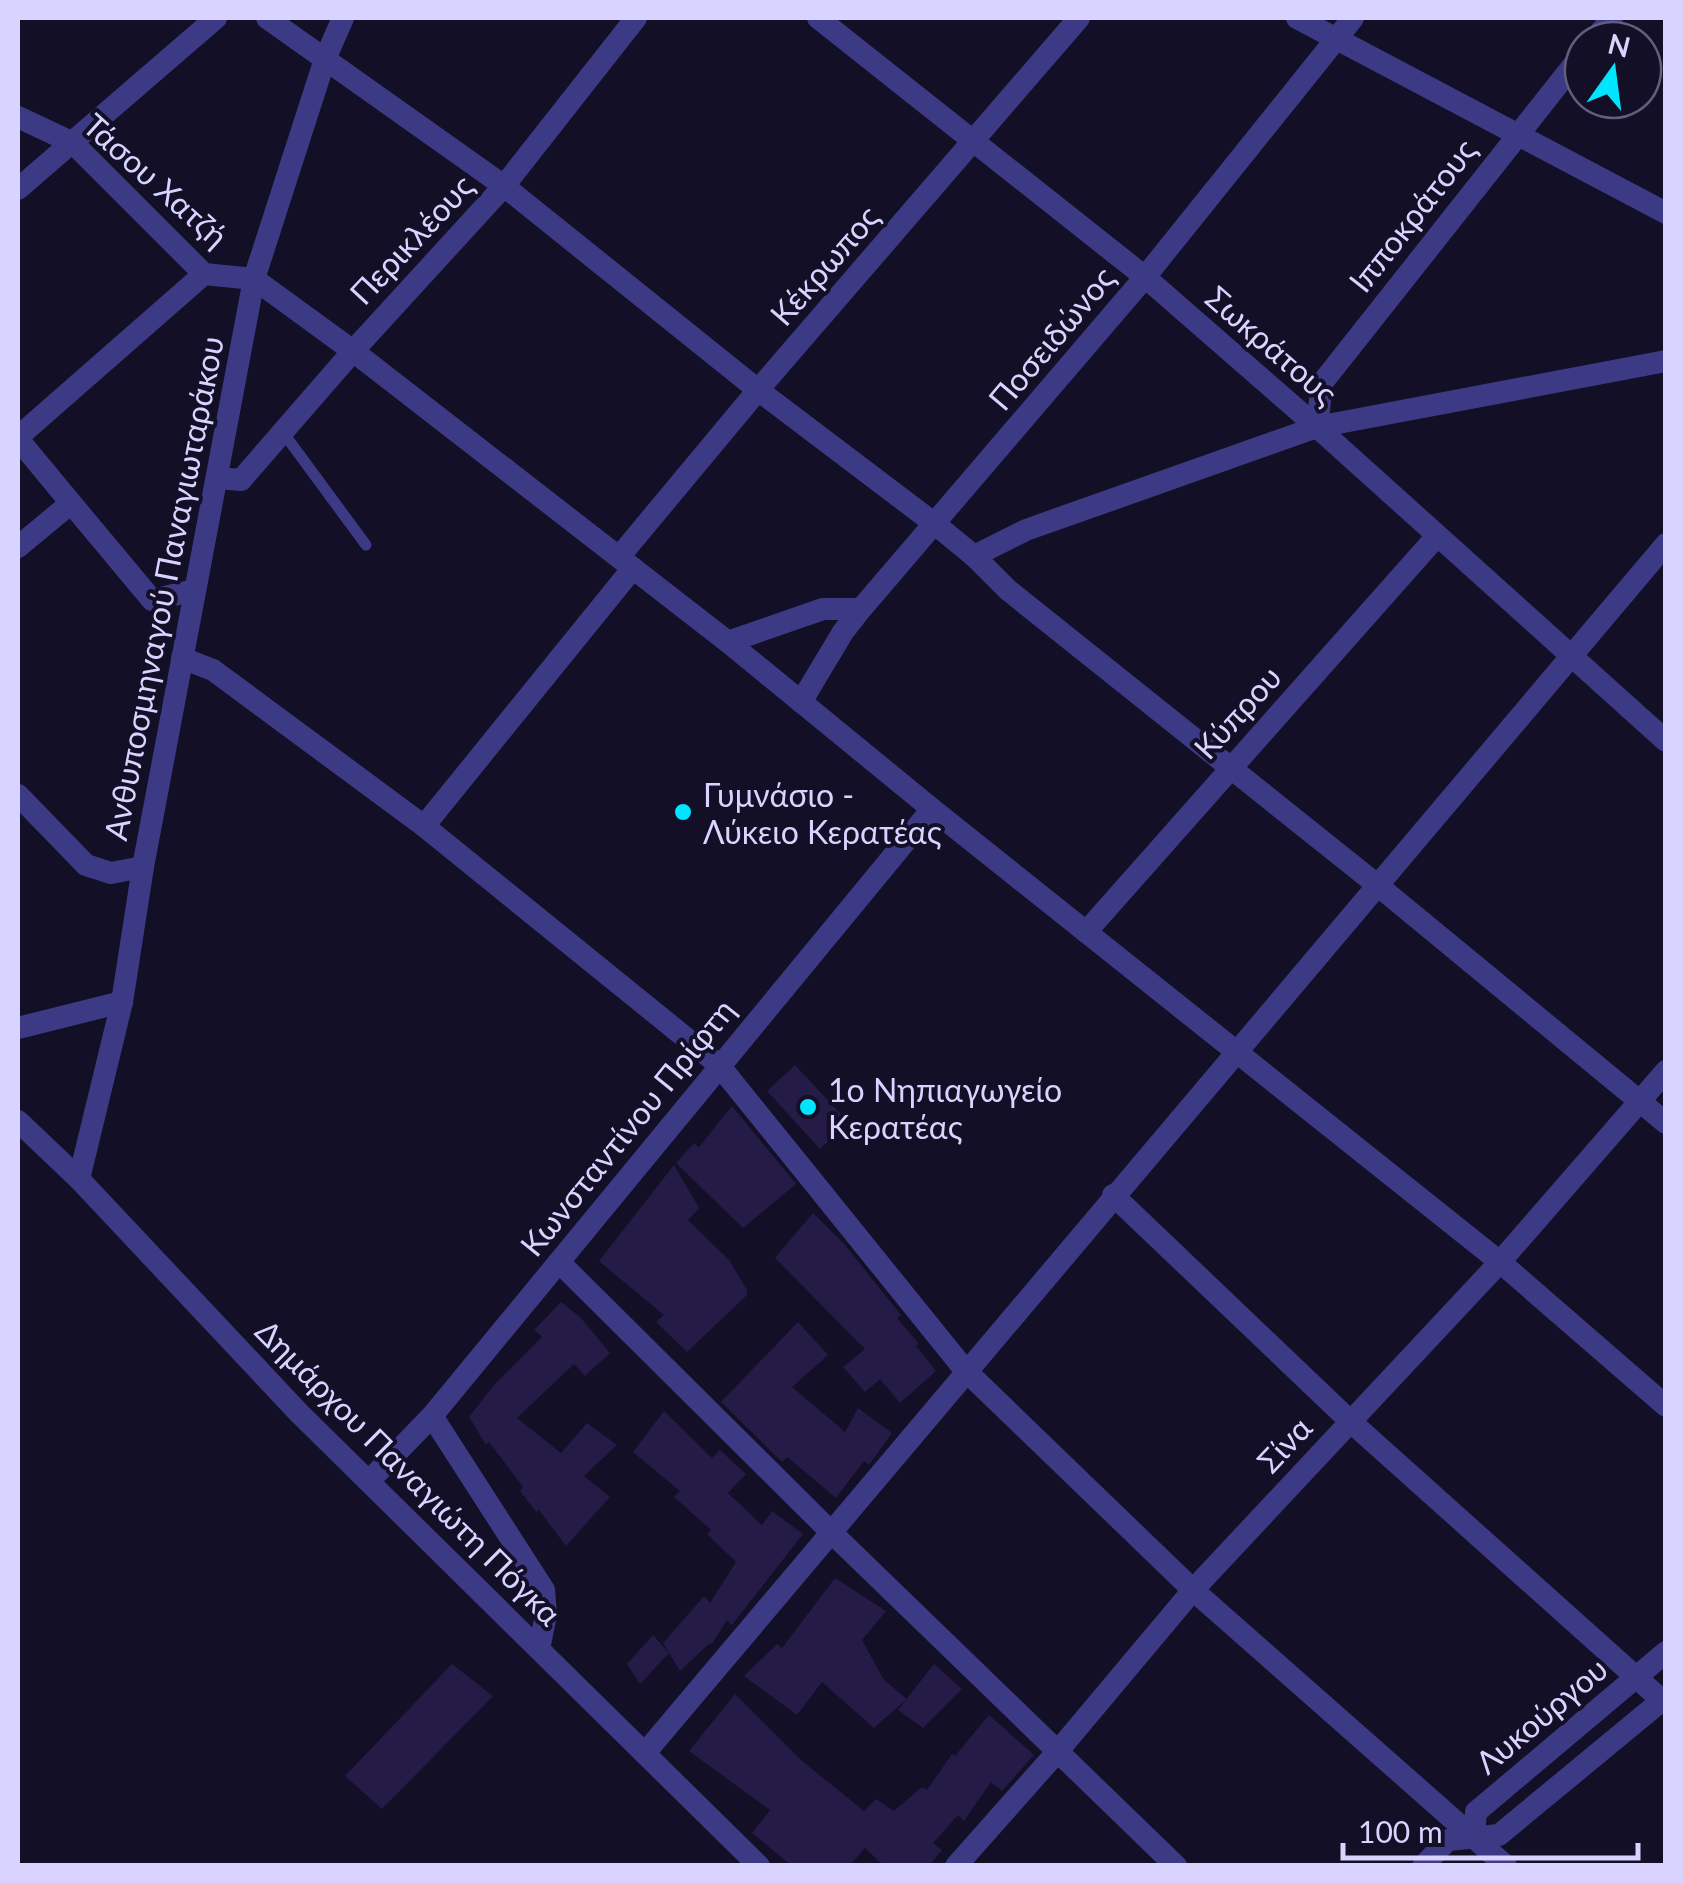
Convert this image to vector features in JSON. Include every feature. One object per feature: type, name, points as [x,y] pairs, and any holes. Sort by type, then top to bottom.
[{"type":"street","points":[[18,189],[216,18]]},
{"type":"street","points":[[266,18],[504,186],[758,390],[935,524],[1008,590],[1376,884],[1666,1124]]},
{"type":"street","name":"Ανθυποσμηναγού Παναγιωταράκου","points":[[79,1178],[122,1002],[143,868],[254,279],[325,59],[343,18]]},
{"type":"street","name":"Περικλέους","points":[[218,478],[240,480],[504,186],[636,18]]},
{"type":"street","name":"Σωκράτους","points":[[818,18],[1145,278],[1317,427],[1666,742]]},
{"type":"street","name":"Κέκρωπος","points":[[424,826],[758,390],[1079,18]]},
{"type":"street","points":[[1298,18],[1666,213]]},
{"type":"street","name":"Ποσειδώνος","points":[[800,702],[861,608],[1145,278],[1353,18]]},
{"type":"street","name":"Ιπποκράτους","points":[[1317,427],[1322,384],[1563,78]]},
{"type":"street","name":"Τάσου Χατζή","points":[[18,117],[73,142],[204,274],[254,279]]},
{"type":"street","points":[[195,590],[152,600],[18,438],[204,274]]},
{"type":"street","points":[[254,279],[353,351],[728,642],[1500,1262],[1666,1406]]},
{"type":"street","points":[[974,556],[1026,530],[1317,427],[1666,361]]},
{"type":"street","points":[[18,547],[71,503]]},
{"type":"street","name":"Κύπρου","points":[[1086,932],[1438,536]]},
{"type":"street","points":[[644,1753],[1666,544]]},
{"type":"street","points":[[728,642],[823,609],[861,608]]},
{"type":"street","points":[[182,658],[213,670],[424,826],[718,1064],[966,1370],[1193,1590],[1506,1866]]},
{"type":"street","points":[[18,795],[86,865],[111,873],[143,868]]},
{"type":"street","name":"Κωνσταντίνου Πρίφτη","points":[[369,1482],[432,1416],[718,1064],[932,809]]},
{"type":"street","points":[[18,1028],[122,1002]]},
{"type":"street","name":"Σίνα","points":[[956,1866],[1193,1590],[1500,1262],[1666,1071]]},
{"type":"street","name":"Δημάρχου Παναγιώτη Πόγκα","points":[[18,1120],[79,1178],[299,1412],[759,1866]]},
{"type":"street","points":[[1113,1195],[1350,1421],[1664,1701]]},
{"type":"street","points":[[559,1262],[830,1532],[1176,1866]]},
{"type":"street","points":[[432,1416],[544,1590],[546,1615],[539,1649]]},
{"type":"street","name":"Λυκούργου","points":[[1474,1836],[1476,1812],[1666,1652]]},
{"type":"street","name":"Λυκούργου","points":[[1424,1866],[1448,1840],[1500,1835],[1664,1701]]},
{"type":"lane","points":[[282,432],[366,545]]},
{"type":"building","name":"1ο Νηπιαγωγείο Κερατέας","points":[[795,1065],[849,1123],[820,1149],[767,1091]]},
{"type":"building","points":[[732,1106],[796,1184],[743,1228],[676,1163],[694,1143],[699,1147]]},
{"type":"building","points":[[674,1165],[699,1208],[688,1220],[729,1260],[747,1290],[747,1295],[687,1352],[656,1322],[664,1315],[599,1261]]},
{"type":"building","points":[[813,1213],[844,1244],[901,1315],[897,1318],[936,1371],[900,1403],[880,1379],[865,1392],[843,1367],[865,1349],[775,1258]]},
{"type":"building","points":[[561,1302],[581,1318],[610,1353],[585,1376],[574,1364],[517,1418],[561,1453],[587,1423],[617,1445],[584,1476],[610,1497],[566,1546],[520,1491],[523,1487],[489,1442],[486,1445],[469,1417],[495,1384],[542,1337],[534,1330]]},
{"type":"building","points":[[798,1322],[828,1355],[792,1387],[845,1432],[858,1408],[892,1433],[869,1465],[864,1461],[836,1498],[787,1457],[782,1462],[721,1402]]},
{"type":"building","points":[[664,1411],[712,1458],[720,1450],[746,1474],[728,1493],[762,1525],[772,1511],[803,1534],[732,1625],[727,1620],[712,1644],[680,1671],[663,1643],[704,1596],[710,1603],[736,1562],[707,1534],[711,1530],[674,1497],[680,1491],[633,1452]]},
{"type":"building","points":[[835,1578],[886,1611],[862,1640],[884,1680],[907,1699],[874,1728],[822,1682],[797,1715],[744,1676],[777,1644],[782,1648]]},
{"type":"building","points":[[653,1635],[669,1653],[640,1684],[627,1664]]},
{"type":"building","points":[[452,1664],[493,1696],[382,1809],[345,1776]]},
{"type":"building","points":[[934,1664],[962,1689],[923,1728],[898,1710]]},
{"type":"building","points":[[735,1694],[801,1760],[864,1811],[876,1799],[894,1811],[922,1787],[927,1790],[952,1754],[955,1756],[989,1715],[1034,1755],[1002,1791],[991,1782],[964,1821],[958,1815],[933,1843],[942,1850],[929,1866],[884,1866],[865,1848],[849,1866],[792,1866],[752,1833],[770,1810],[689,1751]]},
{"type":"place","name":"Γυμνάσιο - Λύκειο Κερατέας","points":[[683,812]]},
{"type":"place","name":"1ο Νηπιαγωγείο Κερατέας","points":[[808,1107]]}]
